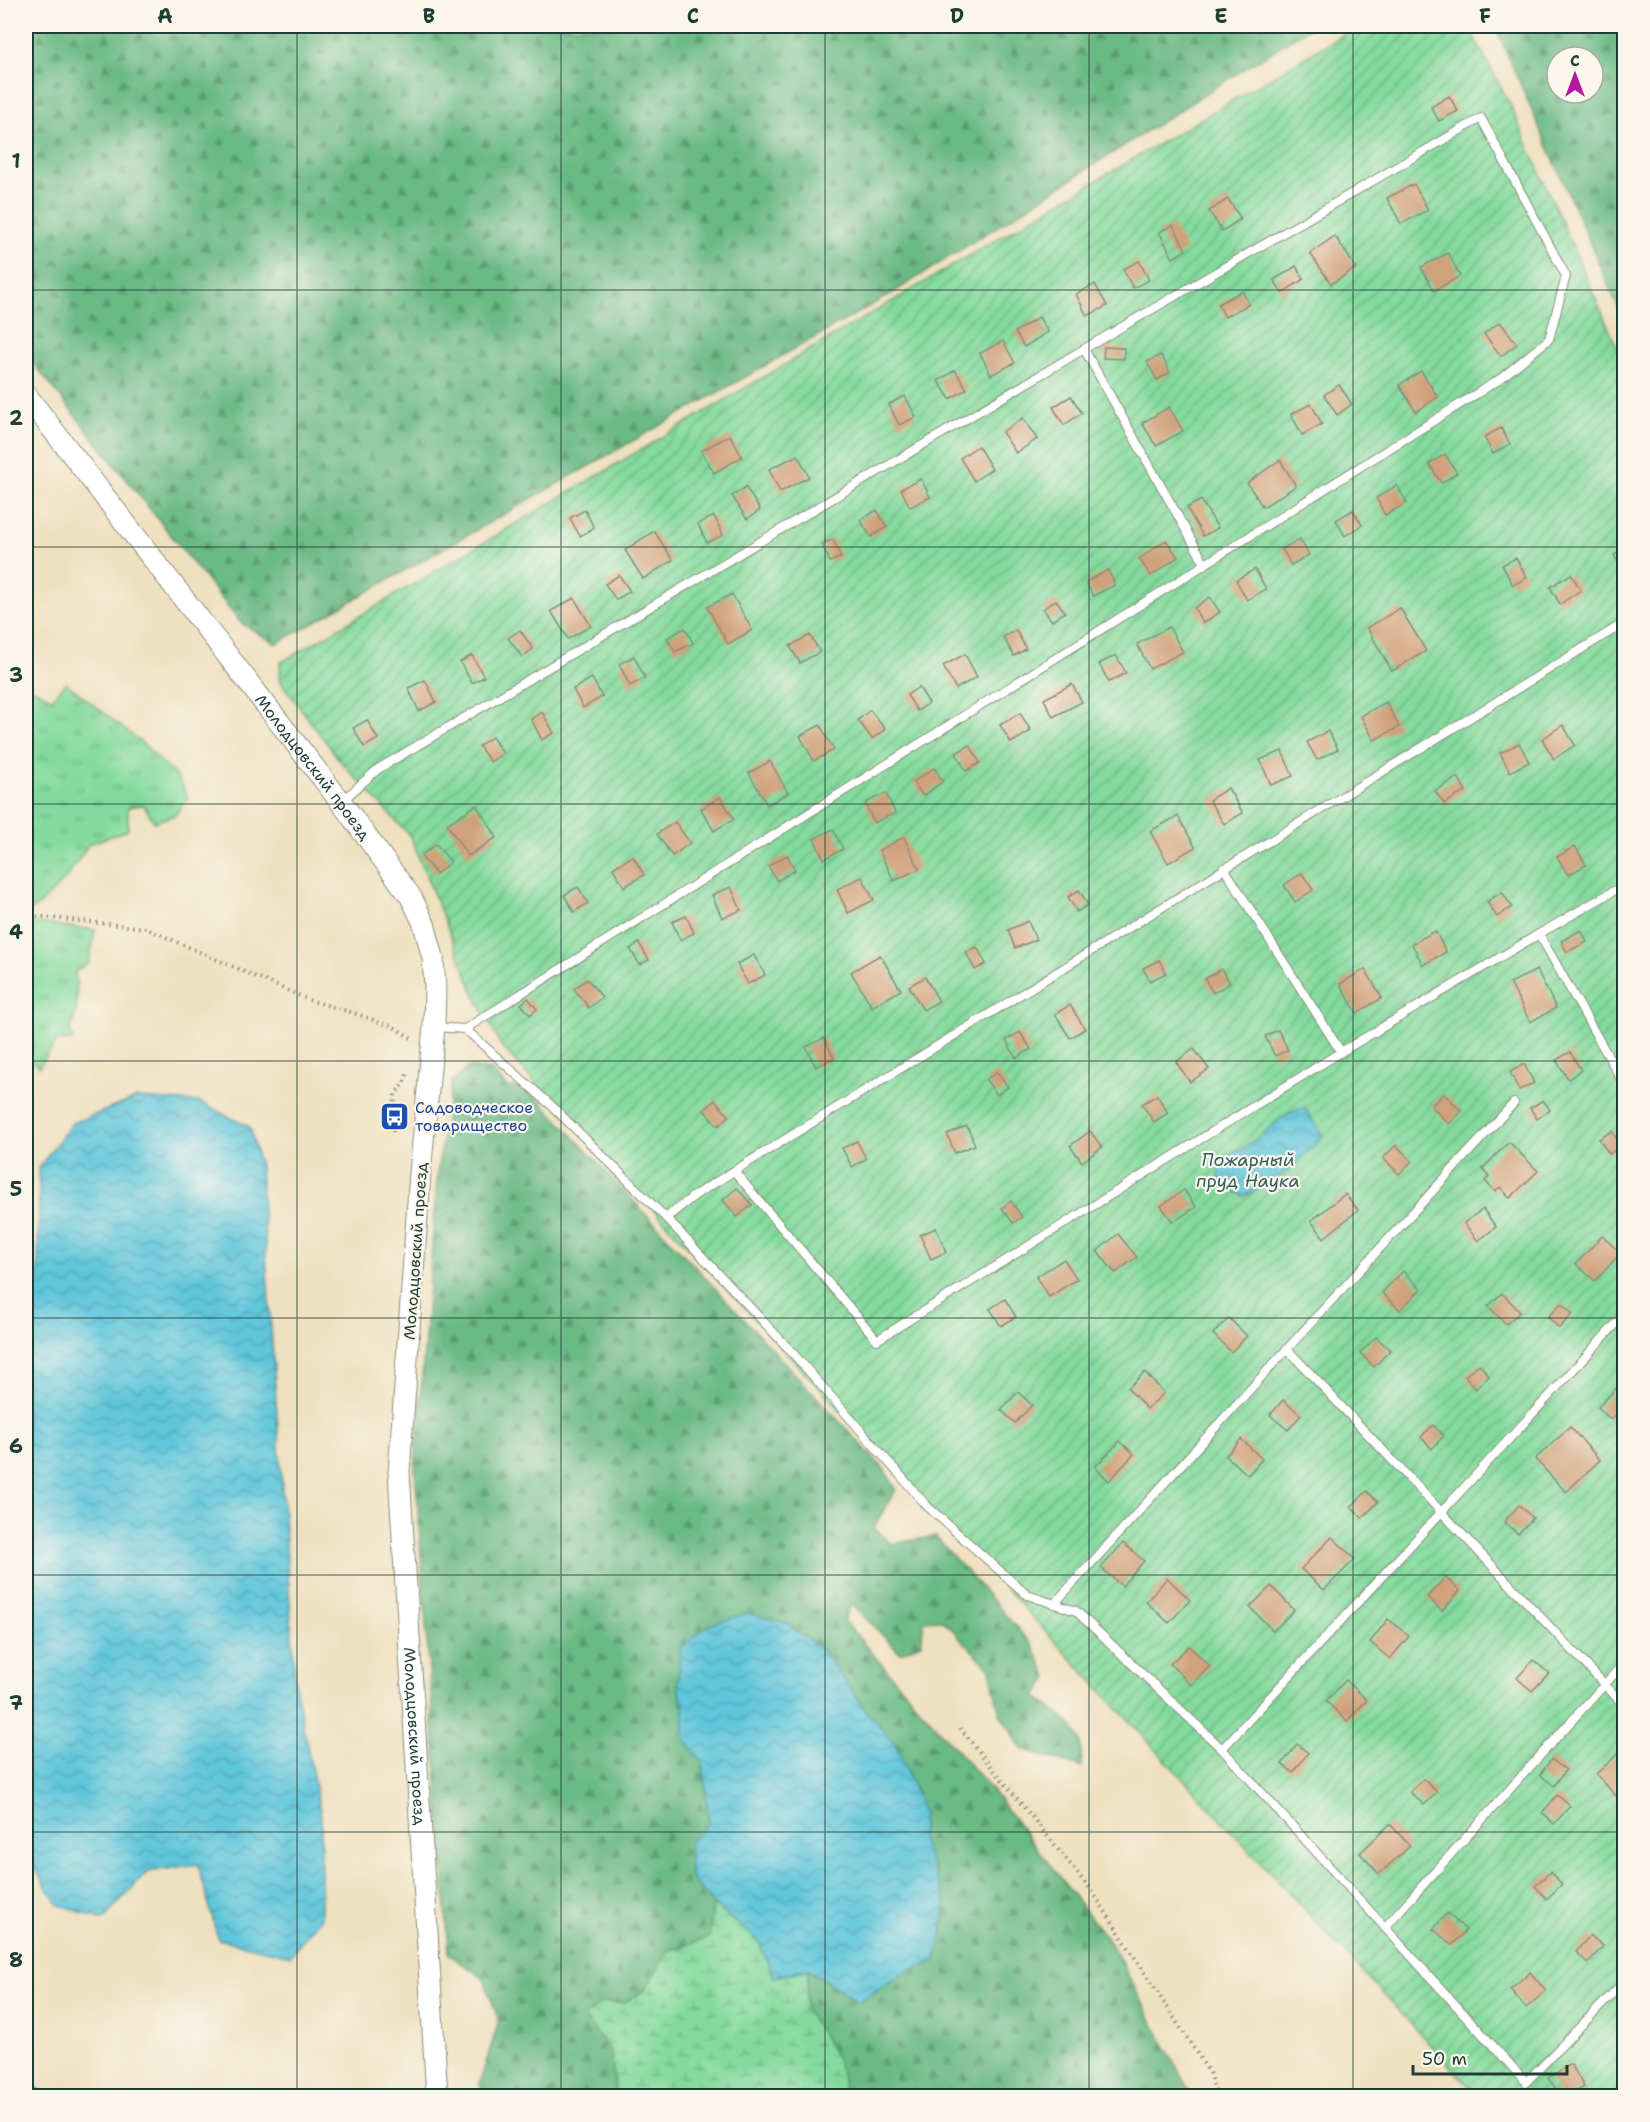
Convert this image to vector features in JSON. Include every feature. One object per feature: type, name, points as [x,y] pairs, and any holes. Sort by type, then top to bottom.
[{"type":"street","name":"Молодцовский проезд","points":[[26,395],[341,802],[411,897],[424,924],[433,958],[434,1027],[420,1173],[399,1472],[438,2097]]},
{"type":"lane","points":[[341,802],[378,769],[1084,349],[1481,118],[1566,276],[1549,339],[1500,379],[465,1029],[434,1027]]},
{"type":"lane","points":[[1084,349],[1205,564]]},
{"type":"lane","points":[[666,1218],[695,1195],[1624,623]]},
{"type":"lane","points":[[1224,868],[1341,1052]]},
{"type":"lane","points":[[734,1171],[877,1340],[1341,1052],[1624,885]]},
{"type":"lane","points":[[1539,934],[1624,1084]]},
{"type":"lane","points":[[465,1029],[552,1106],[666,1218],[791,1351],[928,1507],[1027,1595],[1076,1611],[1222,1749],[1526,2082],[1624,1982]]},
{"type":"lane","points":[[1055,1603],[1514,1103]]},
{"type":"lane","points":[[1222,1749],[1624,1315]]},
{"type":"lane","points":[[1287,1348],[1624,1705]]},
{"type":"lane","points":[[1384,1927],[1624,1663]]},
{"type":"path","points":[[26,921],[35,916],[145,928],[309,1000],[354,1012],[394,1027],[417,1042]]},
{"type":"path","points":[[393,1132],[395,1094],[404,1084],[410,1063]]},
{"type":"path","points":[[960,1728],[1092,1891],[1209,2072],[1217,2097]]},
{"type":"green space","points":[[26,26],[1312,26],[891,294],[276,644],[241,623],[26,354]]},
{"type":"green space","points":[[1358,26],[1468,26],[1508,100],[1624,363],[1624,2096],[1478,2096],[502,1047],[476,998],[410,836],[341,762],[280,681],[280,663]]},
{"type":"green space","points":[[1495,26],[1624,26],[1624,321]]},
{"type":"green space","points":[[66,683],[142,743],[178,778],[188,798],[175,815],[154,822],[144,805],[128,807],[128,830],[89,844],[66,878],[41,904],[26,913],[26,690],[32,688],[52,699]]},
{"type":"green space","points":[[37,923],[95,930],[89,963],[75,972],[76,1010],[70,1031],[73,1040],[57,1041],[39,1067],[29,1059],[34,1043],[26,1038],[26,928]]},
{"type":"green space","points":[[469,1067],[491,1070],[507,1087],[528,1088],[884,1469],[896,1489],[874,1527],[891,1544],[935,1536],[1033,1646],[1048,1678],[1036,1696],[1069,1722],[1081,1741],[1082,1768],[1022,1749],[999,1712],[990,1669],[943,1620],[924,1621],[921,1644],[900,1653],[852,1604],[843,1620],[994,1793],[1112,1945],[1192,2096],[844,2096],[841,2072],[832,2050],[805,2011],[808,1969],[858,2002],[904,1973],[936,1961],[921,1839],[923,1812],[896,1745],[869,1714],[678,1686],[684,1707],[684,1739],[703,1762],[709,1824],[690,1877],[713,1904],[709,1938],[668,1951],[645,1990],[624,2003],[601,2003],[611,2051],[616,2096],[482,2096],[480,2082],[499,2021],[484,1979],[449,1954],[415,1468],[438,1167],[452,1082]]},
{"type":"green space","points":[[713,1904],[758,1940],[774,1977],[808,1969],[805,2011],[826,2040],[837,2061],[844,2096],[616,2096],[611,2051],[584,2017],[601,2003],[624,2003],[645,1990],[668,1951],[709,1938]]},
{"type":"water","points":[[137,1098],[199,1102],[250,1127],[260,1167],[296,1690],[321,1816],[321,1918],[290,1956],[218,1939],[198,1864],[147,1872],[103,1920],[57,1904],[26,1854],[26,1301],[38,1278],[39,1167],[72,1123]]},
{"type":"water","name":"Пожарный пруд Наука","points":[[1304,1108],[1323,1135],[1296,1162],[1277,1179],[1243,1196],[1222,1183],[1219,1174],[1220,1160],[1253,1142],[1285,1115]]},
{"type":"water","points":[[747,1613],[787,1623],[823,1651],[869,1714],[896,1745],[923,1812],[921,1839],[946,1902],[936,1961],[904,1973],[858,2002],[808,1969],[774,1977],[758,1940],[713,1904],[690,1877],[690,1839],[709,1824],[703,1762],[684,1739],[684,1707],[678,1686],[680,1648],[707,1626]]},
{"type":"building","points":[[1449,96],[1458,111],[1439,121],[1431,107]]},
{"type":"building","points":[[1414,184],[1428,210],[1401,224],[1387,198]]},
{"type":"building","points":[[1228,199],[1241,219],[1222,231],[1209,211]]},
{"type":"building","points":[[1173,225],[1186,250],[1173,258],[1159,232]]},
{"type":"building","points":[[1335,236],[1356,268],[1331,284],[1310,253]]},
{"type":"building","points":[[1448,253],[1460,276],[1434,291],[1421,267]]},
{"type":"building","points":[[1139,261],[1149,280],[1133,288],[1123,269]]},
{"type":"building","points":[[1296,266],[1304,279],[1282,293],[1274,280]]},
{"type":"building","points":[[1095,284],[1107,306],[1087,316],[1076,294]]},
{"type":"building","points":[[1242,291],[1249,304],[1225,317],[1218,304]]},
{"type":"building","points":[[1039,317],[1048,332],[1024,347],[1015,332]]},
{"type":"building","points":[[1500,322],[1517,344],[1501,356],[1484,334]]},
{"type":"building","points":[[1003,341],[1015,363],[991,375],[980,353]]},
{"type":"building","points":[[1104,347],[1124,348],[1124,359],[1103,358]]},
{"type":"building","points":[[1161,355],[1170,373],[1157,380],[1147,362]]},
{"type":"building","points":[[955,370],[967,389],[950,399],[938,381]]},
{"type":"building","points":[[1421,371],[1438,397],[1416,412],[1399,385]]},
{"type":"building","points":[[1339,385],[1352,404],[1337,415],[1324,395]]},
{"type":"building","points":[[905,396],[916,417],[899,425],[889,404]]},
{"type":"building","points":[[1071,396],[1082,413],[1064,425],[1053,407]]},
{"type":"building","points":[[1311,404],[1322,424],[1302,435],[1291,414]]},
{"type":"building","points":[[1169,407],[1183,431],[1156,446],[1142,423]]},
{"type":"building","points":[[1023,418],[1037,439],[1016,453],[1002,432]]},
{"type":"building","points":[[1501,428],[1510,444],[1493,454],[1484,437]]},
{"type":"building","points":[[730,435],[742,457],[714,473],[701,451]]},
{"type":"building","points":[[978,446],[992,469],[974,481],[960,458]]},
{"type":"building","points":[[1445,454],[1457,473],[1441,483],[1429,464]]},
{"type":"building","points":[[798,455],[809,477],[780,492],[769,469]]},
{"type":"building","points":[[1280,460],[1296,486],[1263,507],[1247,483]]},
{"type":"building","points":[[921,479],[930,497],[910,507],[901,489]]},
{"type":"building","points":[[1397,485],[1407,503],[1385,515],[1376,498]]},
{"type":"building","points":[[746,487],[760,510],[747,519],[732,496]]},
{"type":"building","points":[[1201,500],[1218,528],[1203,536],[1187,508]]},
{"type":"building","points":[[585,510],[594,528],[580,536],[570,518]]},
{"type":"building","points":[[877,510],[887,527],[871,537],[860,520]]},
{"type":"building","points":[[1353,510],[1362,525],[1345,536],[1336,520]]},
{"type":"building","points":[[714,516],[723,535],[707,543],[698,524]]},
{"type":"building","points":[[654,531],[673,560],[643,579],[625,550]]},
{"type":"building","points":[[833,539],[841,557],[830,562],[822,544]]},
{"type":"building","points":[[1300,539],[1309,555],[1291,565],[1282,549]]},
{"type":"building","points":[[1166,540],[1178,557],[1151,576],[1139,559]]},
{"type":"building","points":[[1624,549],[1624,574],[1614,555]]},
{"type":"building","points":[[1516,558],[1527,578],[1513,585],[1502,565]]},
{"type":"building","points":[[1255,569],[1266,589],[1247,600],[1236,580]]},
{"type":"building","points":[[1108,570],[1115,585],[1093,596],[1086,582]]},
{"type":"building","points":[[1571,574],[1581,590],[1560,604],[1550,587]]},
{"type":"building","points":[[619,575],[630,591],[616,600],[605,584]]},
{"type":"building","points":[[732,594],[752,630],[728,644],[707,607]]},
{"type":"building","points":[[1210,597],[1220,612],[1203,623],[1194,608]]},
{"type":"building","points":[[574,598],[591,626],[568,639],[551,611]]},
{"type":"building","points":[[1056,600],[1065,612],[1052,621],[1043,609]]},
{"type":"building","points":[[1400,608],[1426,651],[1392,671],[1367,628]]},
{"type":"building","points":[[1169,627],[1183,652],[1150,669],[1137,644]]},
{"type":"building","points":[[685,628],[693,643],[675,652],[667,638]]},
{"type":"building","points":[[520,630],[533,649],[522,657],[508,638]]},
{"type":"building","points":[[1016,630],[1026,649],[1014,656],[1003,637]]},
{"type":"building","points":[[810,635],[820,652],[800,663],[790,646]]},
{"type":"building","points":[[965,654],[977,677],[956,689],[943,666]]},
{"type":"building","points":[[472,655],[484,677],[472,683],[460,662]]},
{"type":"building","points":[[1116,655],[1126,673],[1109,682],[1099,664]]},
{"type":"building","points":[[634,656],[645,678],[630,686],[619,664]]},
{"type":"building","points":[[592,678],[602,697],[583,708],[573,689]]},
{"type":"building","points":[[425,680],[436,702],[419,711],[408,688]]},
{"type":"building","points":[[1072,684],[1082,702],[1053,717],[1044,699]]},
{"type":"building","points":[[919,687],[929,703],[917,711],[907,695]]},
{"type":"building","points":[[1386,702],[1399,727],[1374,740],[1361,716]]},
{"type":"building","points":[[870,710],[885,729],[872,739],[858,720]]},
{"type":"building","points":[[542,712],[554,733],[542,740],[531,719]]},
{"type":"building","points":[[1020,713],[1031,731],[1011,743],[1000,725]]},
{"type":"building","points":[[367,720],[378,739],[364,747],[353,728]]},
{"type":"building","points":[[820,725],[834,750],[814,761],[800,736]]},
{"type":"building","points":[[1563,725],[1575,745],[1554,759],[1542,739]]},
{"type":"building","points":[[1328,731],[1338,749],[1317,760],[1307,742]]},
{"type":"building","points":[[492,737],[503,753],[490,762],[479,746]]},
{"type":"building","points":[[1519,743],[1529,762],[1510,772],[1500,753]]},
{"type":"building","points":[[970,745],[980,763],[966,771],[956,753]]},
{"type":"building","points":[[1282,751],[1293,776],[1271,785],[1260,760]]},
{"type":"building","points":[[770,761],[788,793],[767,805],[749,773]]},
{"type":"building","points":[[934,768],[943,781],[923,796],[913,782]]},
{"type":"building","points":[[1458,777],[1466,791],[1444,804],[1435,791]]},
{"type":"building","points":[[1228,788],[1243,813],[1224,824],[1209,800]]},
{"type":"building","points":[[886,793],[895,813],[874,823],[865,803]]},
{"type":"building","points":[[720,797],[734,819],[714,831],[701,809]]},
{"type":"building","points":[[476,805],[497,837],[468,856],[447,824]]},
{"type":"building","points":[[1178,816],[1195,847],[1168,863],[1150,831]]},
{"type":"building","points":[[675,822],[690,843],[672,856],[657,834]]},
{"type":"building","points":[[833,829],[843,849],[824,859],[814,839]]},
{"type":"building","points":[[904,837],[919,869],[894,881],[879,850]]},
{"type":"building","points":[[436,844],[451,862],[436,874],[421,856]]},
{"type":"building","points":[[1575,846],[1586,865],[1568,875],[1557,857]]},
{"type":"building","points":[[787,855],[795,870],[777,881],[768,866]]},
{"type":"building","points":[[633,856],[644,875],[624,887],[613,868]]},
{"type":"building","points":[[1302,873],[1313,890],[1295,902],[1284,885]]},
{"type":"building","points":[[862,877],[874,900],[848,913],[837,889]]},
{"type":"building","points":[[578,887],[588,903],[574,912],[564,895]]},
{"type":"building","points":[[731,887],[741,910],[722,918],[712,895]]},
{"type":"building","points":[[1079,890],[1088,905],[1077,912],[1068,897]]},
{"type":"building","points":[[1502,892],[1512,907],[1497,917],[1487,902]]},
{"type":"building","points":[[686,916],[694,933],[680,940],[672,922]]},
{"type":"building","points":[[1028,921],[1036,940],[1015,948],[1008,930]]},
{"type":"building","points":[[1581,930],[1587,942],[1567,952],[1561,941]]},
{"type":"building","points":[[1435,931],[1446,952],[1423,965],[1412,944]]},
{"type":"building","points":[[639,943],[649,960],[640,965],[630,949]]},
{"type":"building","points":[[977,947],[986,964],[975,970],[966,952]]},
{"type":"building","points":[[754,955],[765,975],[748,984],[737,964]]},
{"type":"building","points":[[880,955],[901,990],[872,1007],[851,972]]},
{"type":"building","points":[[1159,960],[1166,973],[1150,981],[1143,968]]},
{"type":"building","points":[[1221,969],[1230,983],[1213,993],[1205,979]]},
{"type":"building","points":[[1365,969],[1382,998],[1357,1013],[1340,984]]},
{"type":"building","points":[[1537,970],[1556,1008],[1530,1022],[1510,983]]},
{"type":"building","points":[[925,977],[939,1001],[923,1010],[909,986]]},
{"type":"building","points":[[587,979],[602,997],[589,1008],[574,989]]},
{"type":"building","points":[[528,998],[537,1009],[530,1015],[521,1004]]},
{"type":"building","points":[[1070,1005],[1085,1029],[1070,1038],[1055,1014]]},
{"type":"building","points":[[1278,1030],[1288,1050],[1275,1056],[1265,1036]]},
{"type":"building","points":[[1020,1032],[1031,1049],[1016,1058],[1006,1040]]},
{"type":"building","points":[[824,1038],[834,1058],[816,1067],[806,1047]]},
{"type":"building","points":[[1194,1049],[1209,1069],[1190,1082],[1176,1062]]},
{"type":"building","points":[[1570,1052],[1581,1070],[1568,1079],[1556,1060]]},
{"type":"building","points":[[1524,1064],[1534,1083],[1519,1090],[1510,1072]]},
{"type":"building","points":[[997,1072],[1008,1087],[997,1095],[986,1080]]},
{"type":"building","points":[[1444,1094],[1462,1111],[1449,1124],[1431,1106]]},
{"type":"building","points":[[1157,1095],[1168,1113],[1154,1122],[1142,1104]]},
{"type":"building","points":[[715,1100],[729,1116],[718,1126],[704,1110]]},
{"type":"building","points":[[1543,1100],[1550,1110],[1537,1119],[1530,1108]]},
{"type":"building","points":[[967,1126],[975,1145],[955,1153],[947,1134]]},
{"type":"building","points":[[1090,1131],[1102,1147],[1082,1162],[1070,1146]]},
{"type":"building","points":[[1612,1131],[1621,1146],[1609,1154],[1599,1139]]},
{"type":"building","points":[[857,1141],[866,1159],[852,1167],[842,1148]]},
{"type":"building","points":[[1509,1142],[1538,1171],[1510,1198],[1500,1187],[1495,1191],[1485,1181],[1489,1177],[1482,1169]]},
{"type":"building","points":[[1396,1145],[1412,1161],[1399,1174],[1383,1158]]},
{"type":"building","points":[[737,1188],[752,1205],[737,1217],[723,1200]]},
{"type":"building","points":[[1184,1190],[1196,1207],[1173,1222],[1161,1206]]},
{"type":"building","points":[[1345,1194],[1358,1210],[1324,1238],[1311,1221]]},
{"type":"building","points":[[1011,1201],[1022,1217],[1013,1223],[1002,1208]]},
{"type":"building","points":[[1483,1209],[1496,1227],[1478,1241],[1464,1223]]},
{"type":"building","points":[[936,1228],[946,1252],[931,1259],[920,1235]]},
{"type":"building","points":[[1118,1234],[1137,1257],[1115,1273],[1097,1251]]},
{"type":"building","points":[[1602,1236],[1621,1253],[1595,1281],[1576,1264]]},
{"type":"building","points":[[1064,1259],[1077,1279],[1049,1297],[1036,1277]]},
{"type":"building","points":[[1403,1271],[1421,1289],[1400,1310],[1382,1293]]},
{"type":"building","points":[[1502,1293],[1520,1312],[1506,1324],[1488,1306]]},
{"type":"building","points":[[1005,1299],[1016,1317],[1001,1326],[990,1309]]},
{"type":"building","points":[[1561,1303],[1573,1314],[1559,1328],[1548,1317]]},
{"type":"building","points":[[1229,1318],[1247,1336],[1231,1352],[1213,1334]]},
{"type":"building","points":[[1376,1337],[1390,1350],[1374,1367],[1360,1353]]},
{"type":"building","points":[[1479,1364],[1489,1376],[1476,1389],[1465,1376]]},
{"type":"building","points":[[1145,1372],[1164,1393],[1147,1409],[1128,1388]]},
{"type":"building","points":[[1617,1388],[1624,1396],[1624,1405],[1611,1420],[1598,1407]]},
{"type":"building","points":[[1018,1392],[1032,1405],[1015,1423],[1001,1410]]},
{"type":"building","points":[[1283,1400],[1301,1415],[1288,1430],[1270,1415]]},
{"type":"building","points":[[1433,1425],[1444,1436],[1432,1449],[1421,1437]]},
{"type":"building","points":[[1570,1427],[1600,1460],[1566,1492],[1535,1459]]},
{"type":"building","points":[[1241,1439],[1262,1459],[1248,1475],[1226,1456]]},
{"type":"building","points":[[1120,1441],[1134,1454],[1109,1481],[1095,1467]]},
{"type":"building","points":[[1367,1491],[1378,1502],[1362,1518],[1351,1507]]},
{"type":"building","points":[[1519,1505],[1533,1518],[1518,1534],[1504,1522]]},
{"type":"building","points":[[1332,1537],[1355,1559],[1324,1590],[1301,1569]]},
{"type":"building","points":[[1123,1543],[1144,1561],[1122,1586],[1101,1568]]},
{"type":"building","points":[[1445,1577],[1460,1591],[1442,1611],[1427,1597]]},
{"type":"building","points":[[1167,1578],[1190,1600],[1169,1623],[1146,1602]]},
{"type":"building","points":[[1271,1586],[1294,1610],[1273,1631],[1250,1607]]},
{"type":"building","points":[[1388,1619],[1409,1636],[1390,1659],[1370,1642]]},
{"type":"building","points":[[1189,1646],[1210,1666],[1191,1685],[1170,1664]]},
{"type":"building","points":[[1533,1660],[1549,1673],[1532,1691],[1517,1678]]},
{"type":"building","points":[[1346,1680],[1367,1700],[1347,1721],[1326,1701]]},
{"type":"building","points":[[1297,1744],[1308,1753],[1293,1773],[1282,1764]]},
{"type":"building","points":[[1620,1752],[1624,1757],[1624,1794],[1619,1799],[1596,1774]]},
{"type":"building","points":[[1551,1759],[1566,1770],[1554,1786],[1540,1775]]},
{"type":"building","points":[[1423,1779],[1437,1792],[1424,1805],[1410,1792]]},
{"type":"building","points":[[1557,1795],[1570,1806],[1554,1824],[1542,1813]]},
{"type":"building","points":[[1390,1824],[1410,1846],[1379,1874],[1360,1853]]},
{"type":"building","points":[[1550,1872],[1562,1884],[1547,1899],[1535,1886]]},
{"type":"building","points":[[1447,1913],[1466,1930],[1452,1945],[1433,1929]]},
{"type":"building","points":[[1590,1935],[1603,1946],[1588,1963],[1576,1952]]},
{"type":"building","points":[[1530,1972],[1546,1991],[1526,2008],[1510,1989]]},
{"type":"building","points":[[1571,2064],[1584,2087],[1568,2096],[1560,2096],[1548,2078]]},
{"type":"building","points":[[26,2085],[52,2096],[26,2096]]},
{"type":"place","name":"Садоводческое товарищество","points":[[394,1116]]}]
